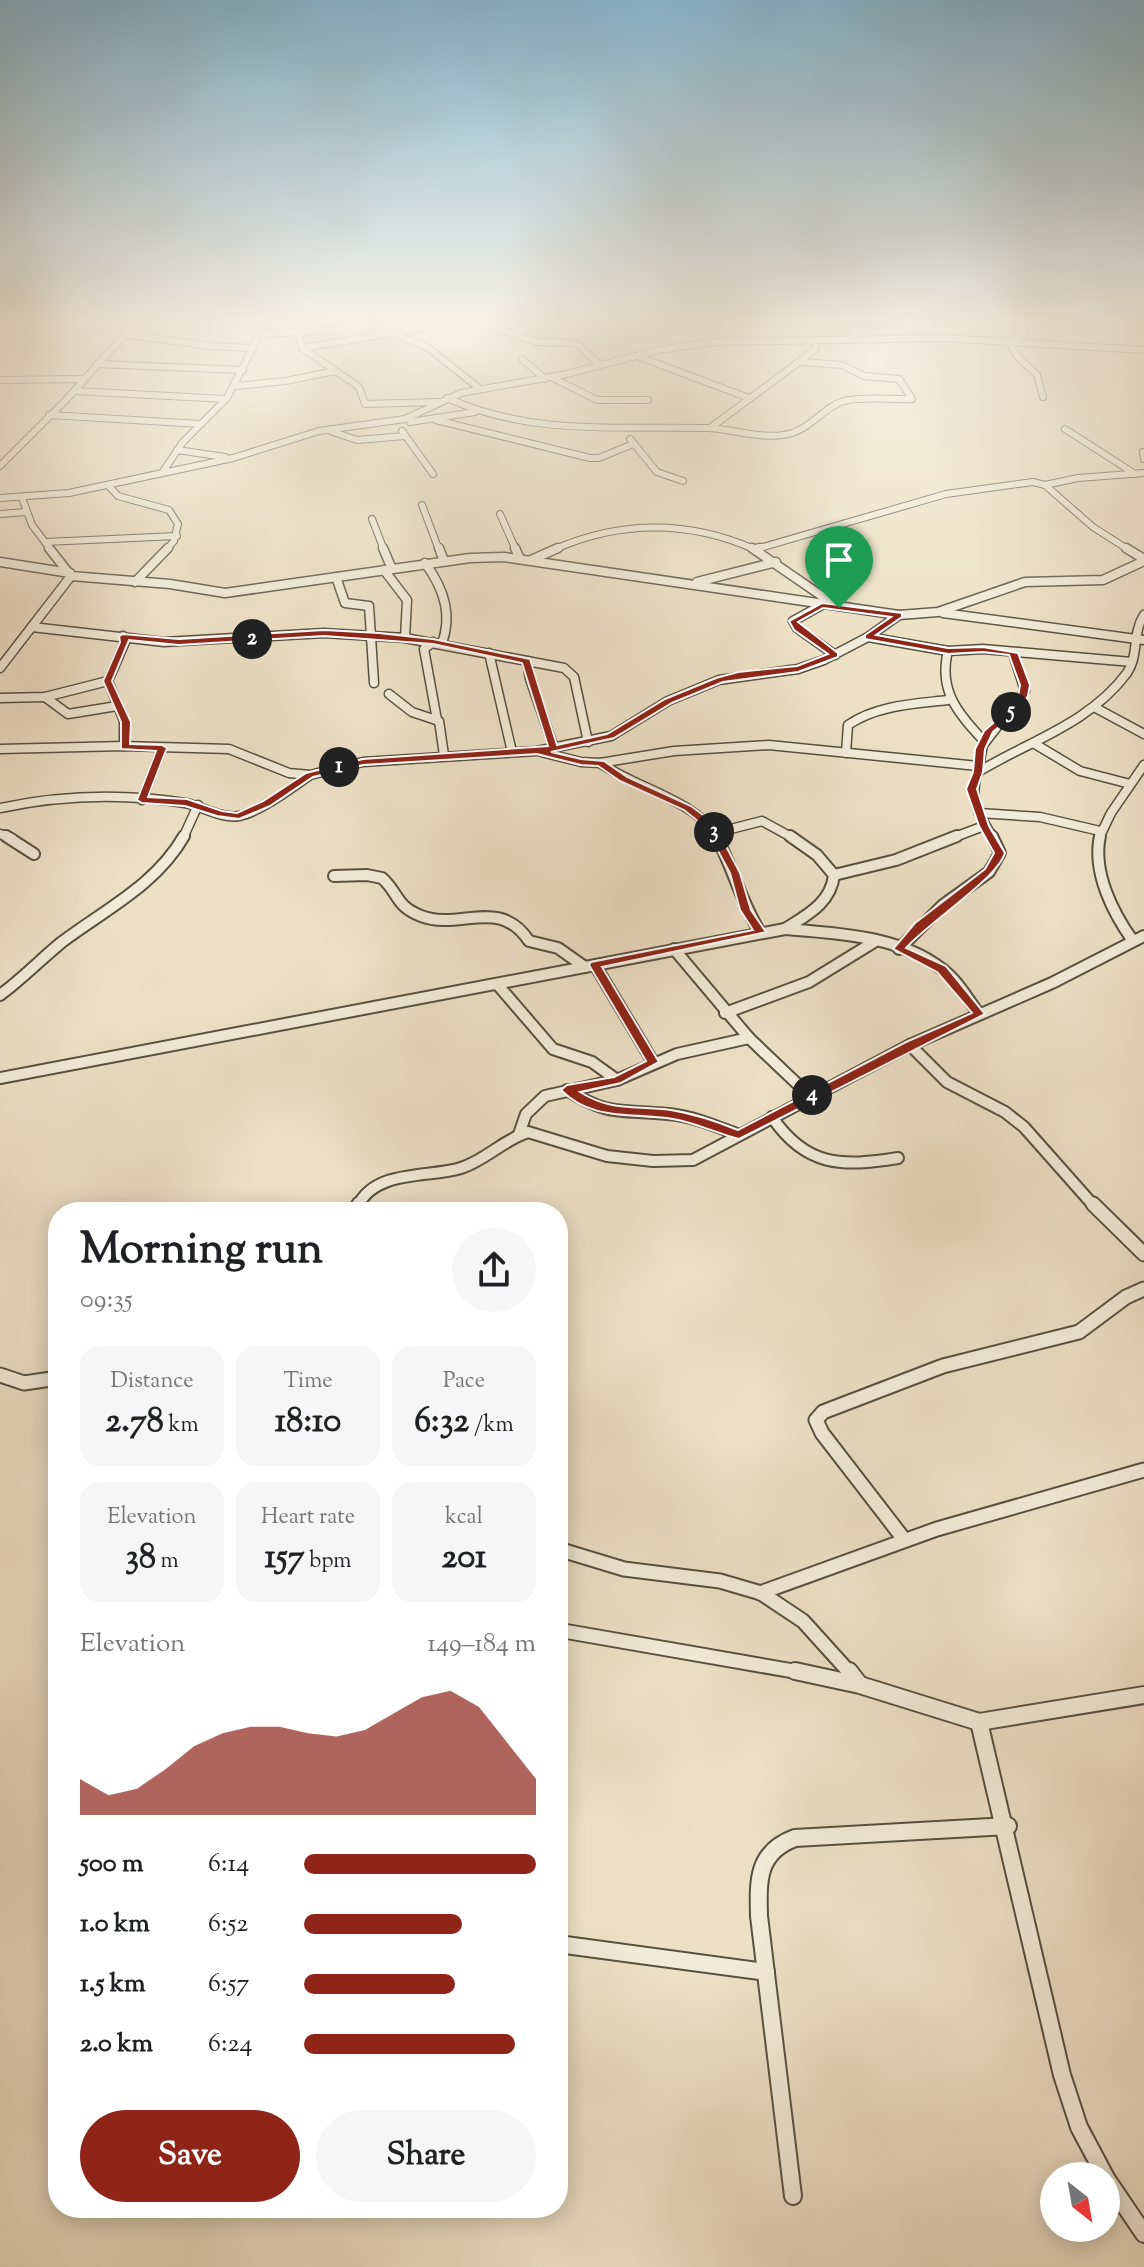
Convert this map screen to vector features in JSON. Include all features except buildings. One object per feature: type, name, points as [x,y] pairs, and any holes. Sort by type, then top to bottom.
[{"type":"street","points":[[0,466],[35,428]]},
{"type":"street","points":[[162,473],[177,450],[197,428]]},
{"type":"street","points":[[0,498],[22,498],[108,485],[233,458],[337,428]]},
{"type":"street","points":[[402,428],[433,474]]},
{"type":"street","points":[[468,428],[590,458],[599,458],[633,444]]},
{"type":"street","points":[[605,428],[710,428],[788,434],[802,428]]},
{"type":"street","points":[[326,429],[357,440],[405,436]]},
{"type":"street","points":[[622,429],[657,472],[683,481]]},
{"type":"street","points":[[1065,429],[1140,474]]},
{"type":"street","points":[[177,450],[233,458]]},
{"type":"street","points":[[1143,452],[1144,459]]},
{"type":"street","points":[[756,549],[946,494],[1027,482],[1045,485],[1078,478],[1140,474]]},
{"type":"street","points":[[108,485],[118,496],[173,512],[178,524],[177,536],[135,582]]},
{"type":"street","points":[[1045,485],[1093,527],[1144,560]]},
{"type":"street","points":[[0,668],[68,584],[70,575],[26,512],[22,498]]},
{"type":"street","points":[[422,505],[444,561]]},
{"type":"street","points":[[0,514],[26,512]]},
{"type":"street","points":[[500,514],[520,559]]},
{"type":"street","points":[[372,519],[388,570],[407,600],[405,638]]},
{"type":"street","points":[[531,560],[582,537],[679,525],[706,529],[756,549],[839,608]]},
{"type":"street","points":[[45,542],[177,536]]},
{"type":"street","points":[[0,562],[70,575],[225,593],[425,563],[470,558],[520,559],[899,615],[938,612],[1025,582],[1103,580],[1144,560]]},
{"type":"street","points":[[688,584],[776,562]]},
{"type":"street","points":[[425,563],[437,577],[444,594],[448,631],[438,642],[424,649],[444,755]]},
{"type":"street","points":[[336,577],[345,603],[369,606],[374,683]]},
{"type":"street","points":[[822,605],[793,621],[797,628],[835,655]]},
{"type":"street","points":[[938,612],[992,622],[1140,640]]},
{"type":"street","points":[[0,749],[124,746],[229,749],[289,773],[310,775],[363,762],[537,751],[588,742],[626,729],[650,711],[719,680],[798,669],[835,655],[899,615]]},
{"type":"street","points":[[537,751],[581,762],[600,763],[737,745],[846,753],[978,769],[1035,744],[1094,707],[1131,666],[1140,640],[1138,623],[1144,615]]},
{"type":"street","points":[[32,627],[179,642],[324,633],[438,642],[571,672],[588,742]]},
{"type":"street","points":[[123,636],[125,642],[108,681],[126,722],[128,733],[124,746]]},
{"type":"street","points":[[868,637],[948,651],[983,649],[1131,666],[1144,672]]},
{"type":"street","points":[[948,651],[943,666],[948,700],[984,741]]},
{"type":"street","points":[[0,653],[11,653]]},
{"type":"street","points":[[489,653],[512,752]]},
{"type":"street","points":[[899,949],[919,925],[989,872],[997,861],[1000,853],[984,826],[971,789],[989,731],[1013,711],[1025,691],[1013,653]]},
{"type":"street","points":[[527,661],[530,679],[554,748]]},
{"type":"street","points":[[0,698],[45,697],[108,681]]},
{"type":"street","points":[[389,694],[412,712],[437,720]]},
{"type":"street","points":[[45,697],[68,714],[117,706]]},
{"type":"street","points":[[846,753],[848,725],[854,720],[896,708],[948,700]]},
{"type":"street","points":[[1094,707],[1144,734]]},
{"type":"street","points":[[1035,744],[1080,771],[1130,784]]},
{"type":"street","points":[[142,800],[162,748]]},
{"type":"street","points":[[600,763],[623,779],[688,808],[710,825],[735,873],[746,910],[760,932]]},
{"type":"street","points":[[360,1202],[379,1186],[461,1168],[484,1158],[519,1134],[538,1133],[581,1150],[663,1162],[693,1160],[910,1045],[1052,983],[1138,939],[1118,923],[1099,864],[1100,831],[1144,765]]},
{"type":"street","points":[[0,808],[69,796],[198,805],[221,814],[239,816],[267,803],[310,775]]},
{"type":"street","points":[[0,995],[64,941],[152,880],[176,852],[198,805]]},
{"type":"street","points":[[979,813],[1040,817],[1100,831]]},
{"type":"street","points":[[715,833],[762,821],[770,823],[817,855],[834,875],[835,885],[828,896],[813,911],[785,929]]},
{"type":"street","points":[[834,875],[896,860],[984,826]]},
{"type":"street","points":[[0,834],[16,840],[34,854]]},
{"type":"street","points":[[334,876],[373,875],[386,879],[392,885],[399,904],[420,916],[444,919],[481,916],[520,925],[529,941],[558,948],[590,966],[653,1062]]},
{"type":"street","points":[[0,1078],[785,929],[820,931],[899,949],[942,969],[979,1014]]},
{"type":"street","points":[[725,1013],[809,982],[874,942]]},
{"type":"street","points":[[674,949],[725,1013],[810,1096]]},
{"type":"street","points":[[497,984],[509,995],[543,1041],[561,1052],[592,1062],[617,1080]]},
{"type":"street","points":[[519,1134],[526,1114],[537,1102],[567,1090],[617,1080],[653,1062],[749,1038]]},
{"type":"street","points":[[910,1045],[947,1082],[1005,1112],[1024,1127],[1101,1213],[1144,1254]]},
{"type":"street","points":[[567,1090],[593,1106],[609,1111],[670,1114],[708,1123],[739,1135]]},
{"type":"street","points":[[772,1117],[785,1136]]},
{"type":"street","points":[[752,1127],[785,1136],[830,1164],[859,1166],[898,1158]]},
{"type":"street","points":[[903,1538],[822,1433],[816,1420],[823,1412],[918,1375],[1081,1331],[1097,1322],[1132,1292],[1144,1289]]},
{"type":"street","points":[[0,1375],[24,1383],[48,1379]]},
{"type":"street","points":[[760,1593],[903,1538],[1051,1495],[1122,1479],[1144,1470]]},
{"type":"street","points":[[568,1552],[642,1572],[713,1581],[760,1593],[812,1628],[860,1685]]},
{"type":"street","points":[[568,1632],[762,1664],[860,1685],[979,1722],[1144,1695]]},
{"type":"street","points":[[979,1722],[1008,1826],[1068,2100],[1096,2162]]},
{"type":"street","points":[[793,2196],[775,2070],[760,1921],[761,1876],[767,1855],[780,1843],[824,1835],[1008,1826]]},
{"type":"street","points":[[568,1945],[766,1972]]},
{"type":"street","points":[[1120,2199],[1144,2234]]},
{"type":"route","points":[[839,608],[822,605],[793,621],[797,628],[835,655],[798,669],[719,680],[668,701],[611,736],[588,742],[537,751],[401,758],[339,767],[310,775],[267,803],[239,816],[221,814],[187,803],[142,800],[162,748],[124,746],[128,733],[126,722],[108,681],[112,666],[122,651],[123,636],[164,642],[246,640],[324,633],[379,636],[433,642],[527,661],[530,679],[546,719],[554,748],[537,751],[581,762],[600,763],[623,779],[688,808],[710,825],[735,873],[739,895],[746,910],[760,932],[595,965],[653,1062],[617,1080],[567,1090],[593,1106],[609,1111],[670,1114],[708,1123],[739,1135],[910,1045],[979,1014],[942,969],[899,949],[919,925],[989,872],[997,861],[1000,853],[984,826],[971,789],[978,772],[980,749],[989,731],[1013,711],[1023,696],[1025,685],[1013,653],[983,649],[948,651],[868,637],[899,615],[839,608]]}]
